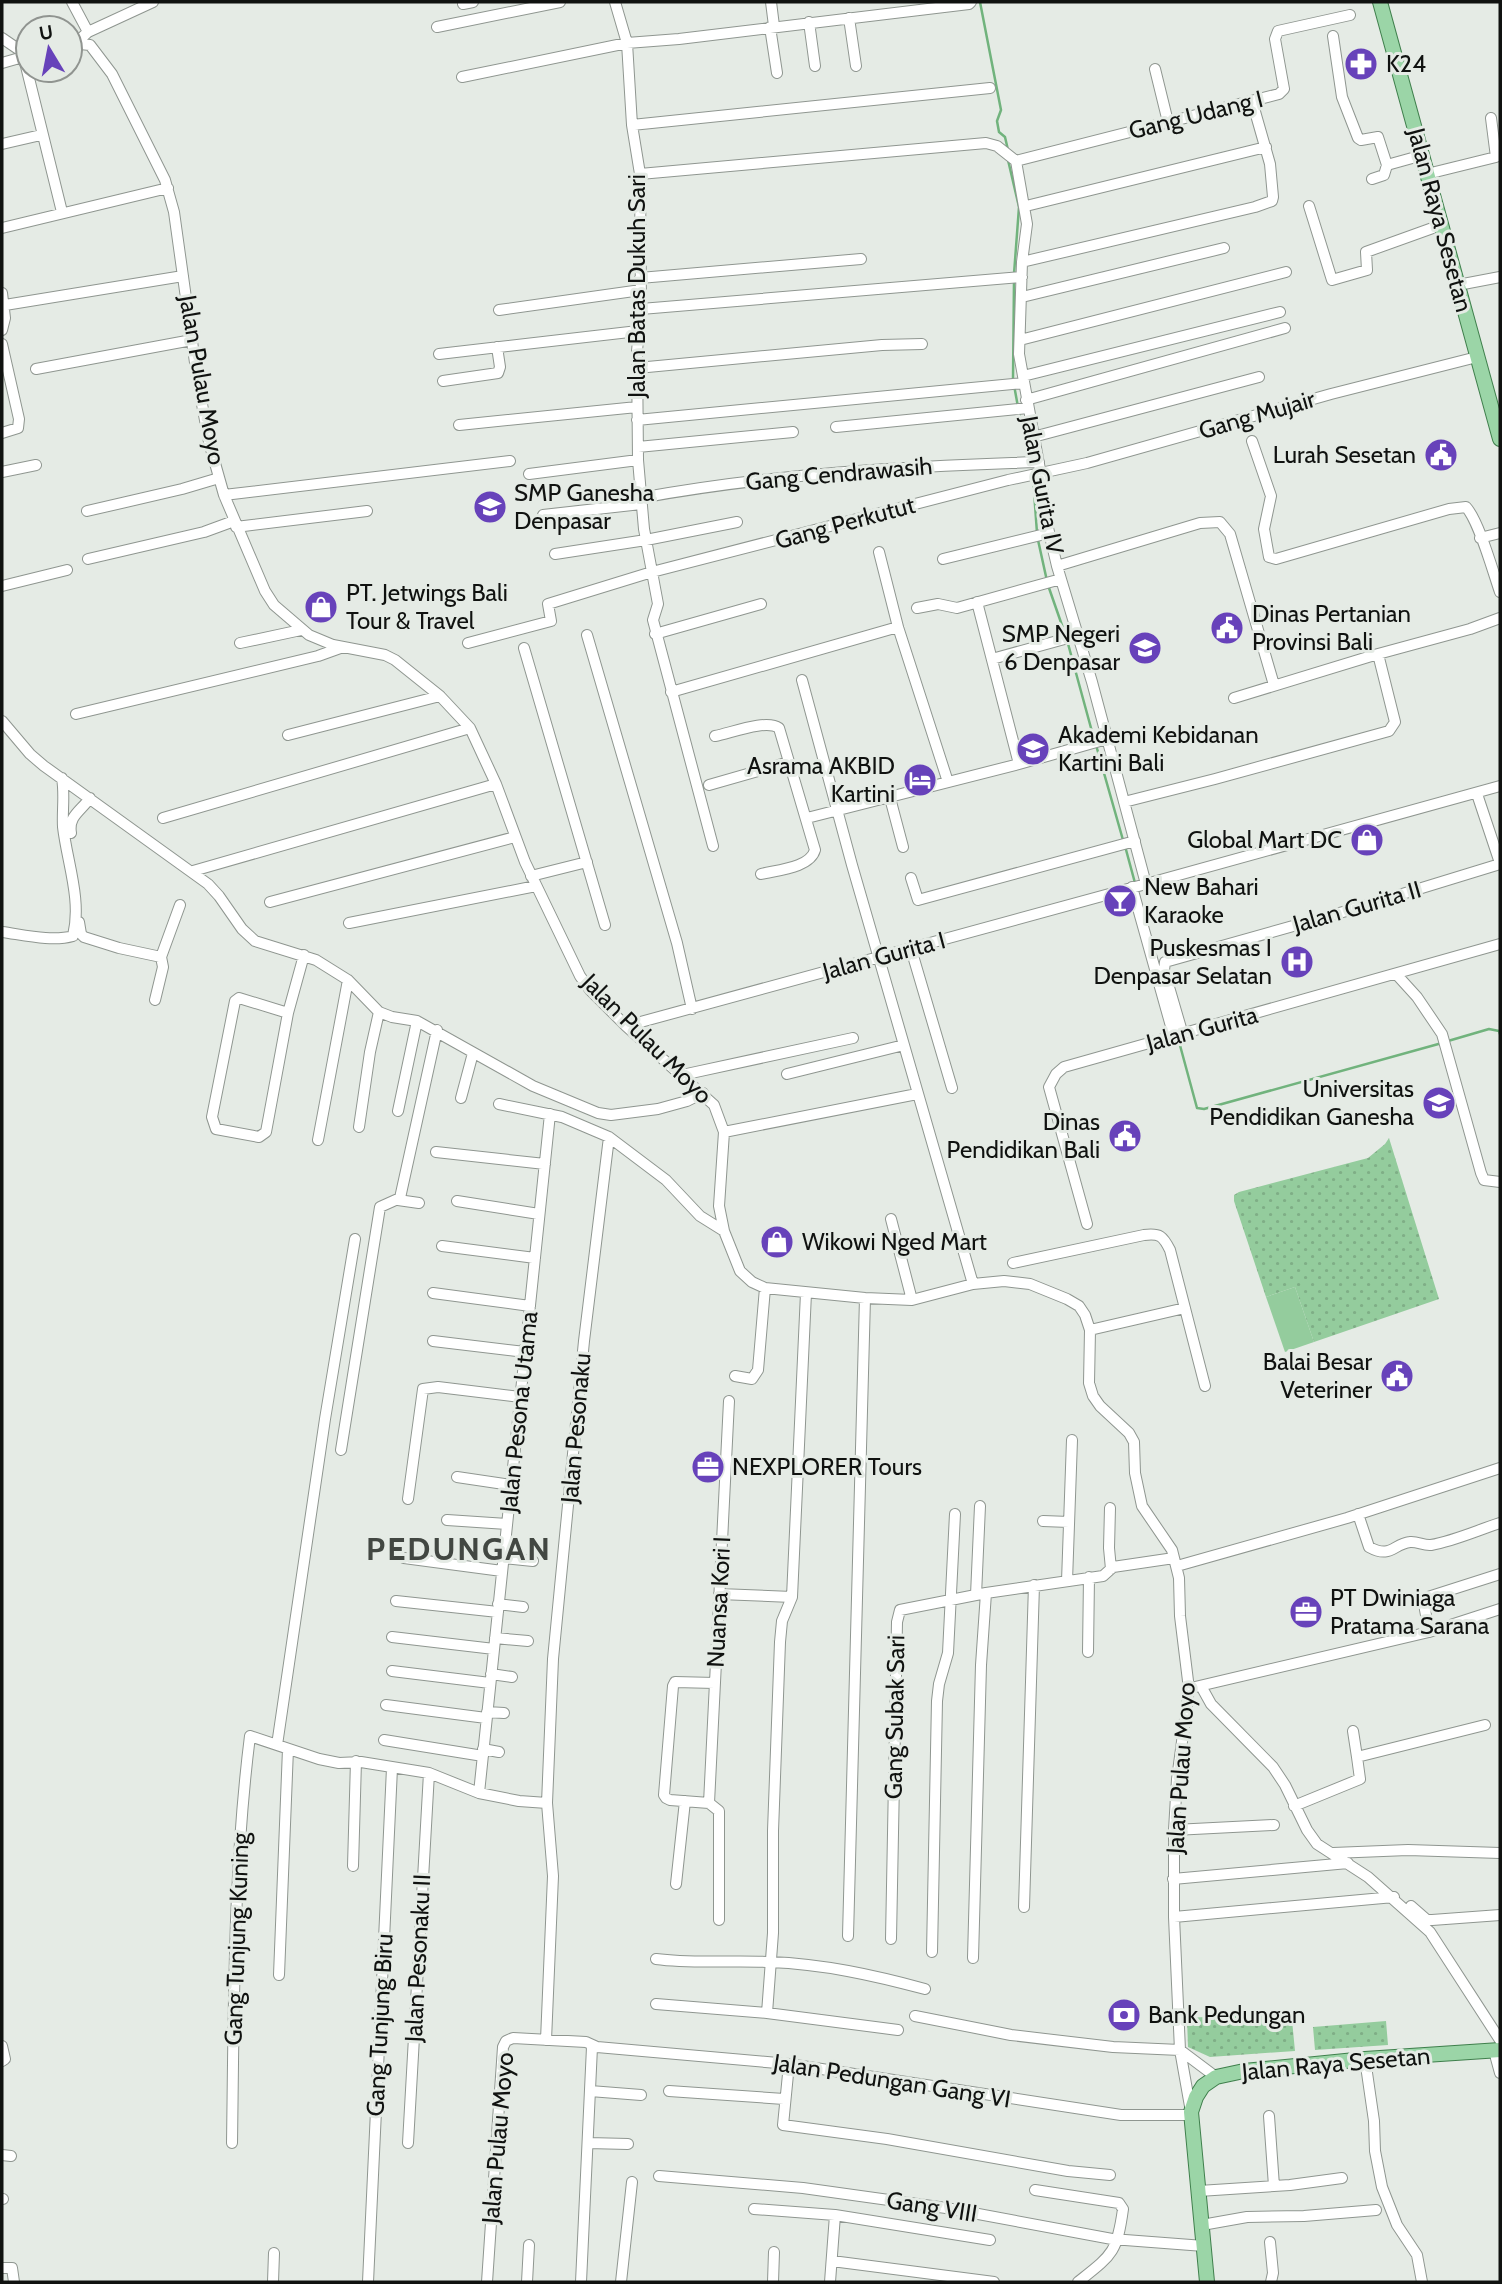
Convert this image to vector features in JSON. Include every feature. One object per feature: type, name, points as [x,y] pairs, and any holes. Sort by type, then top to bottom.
[{"type":"main road","name":"Jalan Raya Sesetan","points":[[1380,2],[1477,357],[1495,406],[1500,439]]},
{"type":"main road","name":"Jalan Raya Sesetan","points":[[1191,2114],[1196,2097],[1203,2086],[1216,2077],[1244,2071],[1498,2047]]},
{"type":"main road","points":[[1191,2114],[1207,2282]]},
{"type":"street","points":[[72,2],[88,32]]},
{"type":"street","points":[[84,35],[153,2]]},
{"type":"street","points":[[437,27],[560,2]]},
{"type":"street","name":"Jalan Batas Dukuh Sari","points":[[615,2],[627,43],[632,125],[640,174],[638,460],[640,501],[659,604],[653,620],[655,634]]},
{"type":"street","points":[[771,2],[777,73]]},
{"type":"street","points":[[462,77],[627,43],[971,2]]},
{"type":"street","name":"Gang Udang I","points":[[1012,157],[1279,94],[1284,89],[1275,39],[1278,31],[1350,15]]},
{"type":"street","points":[[849,18],[856,66]]},
{"type":"street","points":[[810,22],[815,66]]},
{"type":"street","points":[[1333,36],[1342,97],[1358,138],[1381,139],[1387,166],[1384,175],[1372,179]]},
{"type":"street","name":"Jalan Pulau Moyo","points":[[84,44],[90,45],[106,64],[168,188],[174,212],[203,417],[224,495],[265,591],[274,605],[300,630],[321,641],[396,660],[440,696],[470,728],[534,881],[580,976],[590,990],[626,1026],[714,1105],[724,1132],[719,1206],[724,1231],[740,1271],[751,1282],[765,1288]]},
{"type":"street","points":[[1156,69],[1168,122]]},
{"type":"street","points":[[31,84],[62,212]]},
{"type":"street","points":[[632,125],[990,89]]},
{"type":"street","points":[[1022,262],[1272,201],[1266,146],[1252,101]]},
{"type":"street","points":[[1427,174],[1496,157],[1491,118]]},
{"type":"street","points":[[2,144],[41,135]]},
{"type":"street","points":[[640,174],[986,143],[997,146],[1012,157]]},
{"type":"street","points":[[1026,206],[1266,146]]},
{"type":"street","points":[[1387,166],[1423,155]]},
{"type":"street","name":"Jalan Gurita IV","points":[[1012,157],[1026,206],[1027,224],[1022,262],[1015,277],[1022,297],[1020,340],[1023,407],[1039,462],[1035,475],[1072,637],[1124,802],[1128,843],[1163,980]]},
{"type":"street","points":[[2,228],[168,188]]},
{"type":"street","points":[[1309,206],[1332,280],[1367,270],[1366,252],[1441,225]]},
{"type":"street","points":[[1022,297],[1224,248]]},
{"type":"street","points":[[640,278],[861,259]]},
{"type":"street","points":[[1020,340],[1286,272]]},
{"type":"street","points":[[5,304],[183,276]]},
{"type":"street","points":[[641,309],[1015,277]]},
{"type":"street","points":[[1458,285],[1500,277]]},
{"type":"street","points":[[499,310],[641,290]]},
{"type":"street","points":[[2,293],[5,304],[2,330]]},
{"type":"street","points":[[638,420],[1006,384],[1280,312]]},
{"type":"street","points":[[836,427],[1023,407],[1285,328]]},
{"type":"street","points":[[439,354],[638,331]]},
{"type":"street","points":[[36,369],[192,340]]},
{"type":"street","points":[[2,344],[6,384],[19,419],[18,428],[2,433]]},
{"type":"street","points":[[637,368],[918,344]]},
{"type":"street","points":[[443,381],[499,373],[497,346]]},
{"type":"street","name":"Gang Mujair","points":[[1035,475],[1477,357]]},
{"type":"street","points":[[1033,437],[1259,377]]},
{"type":"street","points":[[459,425],[637,407]]},
{"type":"street","points":[[638,447],[793,432]]},
{"type":"street","points":[[1252,441],[1270,491],[1271,501],[1264,529],[1267,553],[1273,559],[1459,507],[1466,508],[1470,512],[1500,593]]},
{"type":"street","points":[[529,474],[638,460]]},
{"type":"street","points":[[224,495],[510,461]]},
{"type":"street","name":"Gang Cendrawasih","points":[[543,515],[789,476],[940,465],[1039,462]]},
{"type":"street","points":[[2,472],[36,465]]},
{"type":"street","name":"Gang Perkutut","points":[[468,643],[551,621],[548,604],[652,572],[1035,475]]},
{"type":"street","points":[[87,511],[219,478]]},
{"type":"street","points":[[88,559],[235,524],[367,511]]},
{"type":"street","points":[[555,554],[737,522]]},
{"type":"street","points":[[1057,565],[1200,523],[1220,522],[1230,534],[1274,685]]},
{"type":"street","points":[[943,559],[1048,533]]},
{"type":"street","points":[[1480,538],[1500,533]]},
{"type":"street","points":[[879,552],[898,627],[948,782]]},
{"type":"street","points":[[2,586],[67,570]]},
{"type":"street","points":[[917,608],[938,604],[957,608],[1060,580]]},
{"type":"street","points":[[977,603],[1019,764]]},
{"type":"street","points":[[713,846],[655,634],[761,604]]},
{"type":"street","points":[[1234,698],[1378,654],[1441,638],[1500,618]]},
{"type":"street","points":[[671,692],[898,627]]},
{"type":"street","points":[[240,643],[300,630]]},
{"type":"street","points":[[587,635],[677,943],[692,1009]]},
{"type":"street","points":[[992,659],[1072,637]]},
{"type":"street","points":[[76,714],[306,659],[343,647]]},
{"type":"street","points":[[524,648],[605,925]]},
{"type":"street","points":[[1124,802],[1389,731],[1395,722],[1378,654]]},
{"type":"street","points":[[802,680],[972,1284]]},
{"type":"street","points":[[288,736],[440,696]]},
{"type":"street","points":[[2,721],[64,789],[193,871],[216,891],[249,936],[270,946],[304,955],[331,968],[348,980],[379,1013],[417,1021],[437,1030],[533,1086],[598,1113],[626,1115],[658,1109],[687,1101],[703,1093]]},
{"type":"street","points":[[715,736],[765,724],[779,727],[815,850],[814,856],[806,862],[761,874]]},
{"type":"street","points":[[163,818],[470,728]]},
{"type":"street","points":[[807,818],[1019,764],[1105,739]]},
{"type":"street","points":[[709,785],[789,762]]},
{"type":"street","points":[[193,871],[496,785]]},
{"type":"street","name":"Jalan Gurita I","points":[[626,1026],[1500,786]]},
{"type":"street","points":[[2,932],[38,937],[73,936],[75,912],[63,823],[64,789]]},
{"type":"street","points":[[1477,794],[1500,864]]},
{"type":"street","points":[[890,798],[903,847]]},
{"type":"street","points":[[87,802],[73,816],[70,828],[76,858],[81,935],[119,948],[161,957]]},
{"type":"street","points":[[270,901],[515,837]]},
{"type":"street","points":[[911,878],[918,900],[1128,843]]},
{"type":"street","points":[[349,923],[534,881],[587,862]]},
{"type":"street","name":"Jalan Gurita II","points":[[1163,980],[1163,966],[1171,959],[1350,910],[1500,864]]},
{"type":"street","points":[[155,1000],[163,967],[161,957],[180,905]]},
{"type":"street","name":"Jalan Gurita","points":[[1087,1224],[1049,1087],[1050,1082],[1064,1067],[1500,944]]},
{"type":"street","points":[[911,949],[952,1088]]},
{"type":"street","points":[[288,1013],[239,998],[233,1004],[212,1117],[216,1129],[259,1137],[264,1135],[288,1013],[304,955]]},
{"type":"street","points":[[1397,975],[1417,997],[1442,1034],[1480,1173],[1484,1180],[1500,1182]]},
{"type":"street","points":[[318,1140],[348,980]]},
{"type":"street","points":[[1163,980],[1178,1036]]},
{"type":"street","points":[[359,1127],[370,1052],[379,1013]]},
{"type":"street","points":[[398,1111],[417,1021]]},
{"type":"street","points":[[398,1200],[405,1180],[437,1030]]},
{"type":"street","points":[[682,1074],[853,1038]]},
{"type":"street","points":[[787,1074],[904,1045]]},
{"type":"street","points":[[461,1098],[473,1053]]},
{"type":"street","points":[[724,1132],[917,1094]]},
{"type":"street","points":[[499,1104],[550,1114],[586,1126],[609,1138],[666,1180],[701,1216],[724,1231]]},
{"type":"street","name":"Jalan Pesona Utama","points":[[479,1793],[550,1114]]},
{"type":"street","name":"Jalan Pesonaku","points":[[546,2040],[553,1876],[547,1803],[553,1659],[584,1341],[609,1138]]},
{"type":"street","points":[[436,1152],[545,1164]]},
{"type":"street","points":[[341,1450],[380,1207],[398,1200],[419,1203]]},
{"type":"street","points":[[457,1201],[539,1214]]},
{"type":"street","points":[[891,1219],[912,1300]]},
{"type":"street","points":[[1013,1263],[1156,1233],[1163,1236],[1170,1250],[1205,1386]]},
{"type":"street","points":[[279,1975],[282,1747],[325,1419],[355,1239]]},
{"type":"street","points":[[442,1246],[535,1258]]},
{"type":"street","points":[[736,1376],[752,1379],[758,1370],[765,1288],[912,1300],[972,1284],[1004,1280],[1030,1284],[1067,1298],[1079,1306],[1090,1330],[1185,1308]]},
{"type":"street","points":[[433,1293],[530,1306]]},
{"type":"street","points":[[767,2013],[772,1962],[773,1831],[780,1642],[782,1620],[792,1597],[806,1293]]},
{"type":"street","points":[[848,1936],[865,1298]]},
{"type":"street","name":"Jalan Pulau Moyo","points":[[1090,1330],[1090,1383],[1093,1396],[1100,1406],[1122,1425],[1134,1442],[1135,1473],[1142,1506],[1170,1561],[1189,1689],[1177,1779],[1173,1879],[1180,2050],[1191,2114]]},
{"type":"street","points":[[433,1341],[525,1352]]},
{"type":"street","points":[[408,1499],[423,1389],[438,1387],[520,1397]]},
{"type":"street","name":"Nuansa Kori I","points":[[709,1803],[729,1401]]},
{"type":"street","points":[[1067,1581],[1072,1440]]},
{"type":"street","name":"Gang Subak Sari","points":[[891,1939],[897,1622],[902,1608],[1105,1575],[1111,1569],[1170,1561],[1358,1514],[1500,1468]]},
{"type":"street","points":[[457,1477],[511,1485]]},
{"type":"street","points":[[973,1958],[981,1665],[980,1506]]},
{"type":"street","points":[[1111,1508],[1111,1569]]},
{"type":"street","points":[[932,1952],[937,1701],[948,1653],[955,1514]]},
{"type":"street","points":[[1358,1514],[1369,1547],[1378,1552],[1398,1549],[1413,1541],[1428,1545],[1500,1523]]},
{"type":"street","points":[[447,1520],[507,1524]]},
{"type":"street","points":[[1043,1521],[1069,1522]]},
{"type":"street","points":[[404,1558],[502,1572]]},
{"type":"street","points":[[503,1558],[533,1561]]},
{"type":"street","points":[[1429,1632],[1424,1604],[1427,1597],[1500,1574]]},
{"type":"street","points":[[1088,1652],[1089,1577]]},
{"type":"street","points":[[1024,1907],[1034,1585]]},
{"type":"street","points":[[719,1594],[792,1597]]},
{"type":"street","points":[[396,1601],[498,1608],[523,1606]]},
{"type":"street","points":[[1189,1689],[1429,1632],[1500,1609]]},
{"type":"street","points":[[392,1637],[494,1643],[528,1642]]},
{"type":"street","points":[[392,1671],[512,1677]]},
{"type":"street","points":[[715,1683],[682,1681],[673,1685],[664,1795],[666,1798],[709,1803],[719,1811],[719,1920]]},
{"type":"street","points":[[1201,1686],[1211,1704],[1273,1766],[1317,1844],[1348,1863],[1430,1932],[1498,2047],[1500,2073]]},
{"type":"street","points":[[386,1705],[487,1715],[504,1713]]},
{"type":"street","points":[[1357,1757],[1485,1725]]},
{"type":"street","points":[[1294,1805],[1360,1779],[1353,1731]]},
{"type":"street","name":"Gang Tunjung Kuning","points":[[232,2143],[234,1984],[244,1782],[250,1736],[282,1747]]},
{"type":"street","points":[[384,1740],[499,1752]]},
{"type":"street","points":[[282,1747],[333,1762],[356,1761],[429,1773],[479,1793],[547,1803]]},
{"type":"street","points":[[353,1866],[356,1761]]},
{"type":"street","name":"Gang Tunjung Biru","points":[[368,2282],[392,1768]]},
{"type":"street","name":"Jalan Pesonaku II","points":[[408,2143],[429,1773]]},
{"type":"street","points":[[676,1884],[685,1801]]},
{"type":"street","points":[[1174,1830],[1274,1825]]},
{"type":"street","points":[[1334,1853],[1408,1850],[1500,1853]]},
{"type":"street","points":[[1173,1879],[1348,1863]]},
{"type":"street","points":[[1174,1917],[1400,1898],[1427,1920],[1500,1915]]},
{"type":"street","points":[[656,1959],[772,1962],[860,1972],[925,1989]]},
{"type":"street","points":[[656,2004],[767,2013],[898,2030]]},
{"type":"street","points":[[915,2016],[1012,2035],[1113,2047],[1180,2050],[1216,2077]]},
{"type":"street","name":"Jalan Pulau Moyo","points":[[487,2282],[503,2046],[513,2038],[586,2042],[592,2047]]},
{"type":"street","points":[[2,2046],[5,2059],[2,2061]]},
{"type":"street","points":[[581,2282],[592,2047]]},
{"type":"street","name":"Jalan Pedungan Gang VI","points":[[592,2047],[789,2064],[1121,2115],[1191,2114]]},
{"type":"street","points":[[1365,2059],[1374,2120],[1375,2151],[1382,2187],[1397,2225],[1417,2255],[1422,2282]]},
{"type":"street","points":[[789,2064],[783,2125],[887,2139],[1068,2171],[1110,2175]]},
{"type":"street","points":[[590,2091],[641,2095]]},
{"type":"street","points":[[669,2091],[784,2099]]},
{"type":"street","points":[[1269,2116],[1274,2186]]},
{"type":"street","points":[[588,2143],[628,2144]]},
{"type":"street","name":"Gang VIII","points":[[659,2176],[803,2188],[946,2208],[1119,2240],[1204,2246]]},
{"type":"street","points":[[1199,2191],[1342,2178]]},
{"type":"street","points":[[621,2282],[632,2182]]},
{"type":"street","points":[[1035,2190],[1119,2203],[1123,2209],[1119,2240],[1103,2262],[1078,2282]]},
{"type":"street","points":[[754,2209],[835,2215],[990,2240]]},
{"type":"street","points":[[1202,2225],[1247,2217],[1376,2210]]},
{"type":"street","points":[[831,2282],[835,2215]]},
{"type":"street","points":[[1270,2242],[1273,2273],[1271,2282]]},
{"type":"street","points":[[527,2282],[529,2245]]},
{"type":"street","points":[[773,2282],[774,2252]]},
{"type":"street","points":[[273,2282],[274,2253]]},
{"type":"street","points":[[832,2261],[994,2282]]},
{"type":"street","points":[[2,2269],[12,2268],[14,2282]]},
{"type":"green space","points":[[1389,1138],[1439,1299],[1314,1342],[1295,1287],[1266,1297],[1234,1195],[1368,1158]]},
{"type":"green space","points":[[1295,1287],[1314,1342],[1285,1352],[1266,1297]]},
{"type":"green space","points":[[1276,2013],[1276,2021],[1292,2020],[1295,2051],[1210,2057],[1188,2047],[1187,2018]]},
{"type":"green space","points":[[1386,2021],[1388,2045],[1315,2050],[1313,2027]]},
{"type":"waterway","points":[[980,2],[1001,110],[997,121],[999,132],[1005,137],[1008,150]]},
{"type":"waterway","points":[[1008,160],[1019,207],[1014,274]]},
{"type":"waterway","points":[[1013,379],[1014,281]]},
{"type":"waterway","points":[[1014,385],[1018,407]]},
{"type":"waterway","points":[[1019,413],[1028,453]]},
{"type":"waterway","points":[[1033,477],[1037,533]]},
{"type":"waterway","points":[[1038,540],[1047,581]]},
{"type":"waterway","points":[[1049,588],[1065,634]]},
{"type":"waterway","points":[[1067,640],[1094,739]]},
{"type":"waterway","points":[[1096,745],[1123,840]]},
{"type":"waterway","points":[[1125,846],[1135,883]]},
{"type":"waterway","points":[[1448,1041],[1489,1029],[1499,1031],[1500,1034]]},
{"type":"waterway","points":[[1178,1038],[1197,1108],[1204,1109],[1442,1043]]},
{"type":"place","name":"K24","points":[[1361,64]]},
{"type":"place","name":"Lurah Sesetan","points":[[1441,455]]},
{"type":"place","name":"SMP Ganesha Denpasar","points":[[490,507]]},
{"type":"place","name":"PT. Jetwings Bali Tour & Travel","points":[[321,607]]},
{"type":"place","name":"Dinas Pertanian Provinsi Bali","points":[[1227,628]]},
{"type":"place","name":"SMP Negeri 6 Denpasar","points":[[1145,648]]},
{"type":"place","name":"Akademi Kebidanan Kartini Bali","points":[[1033,749]]},
{"type":"place","name":"Asrama AKBID Kartini","points":[[920,780]]},
{"type":"place","name":"Global Mart DC","points":[[1367,840]]},
{"type":"place","name":"New Bahari Karaoke","points":[[1120,901]]},
{"type":"place","name":"Puskesmas I Denpasar Selatan","points":[[1297,962]]},
{"type":"place","name":"Universitas Pendidikan Ganesha","points":[[1439,1103]]},
{"type":"place","name":"Dinas Pendidikan Bali","points":[[1125,1136]]},
{"type":"place","name":"Wikowi Nged Mart","points":[[777,1242]]},
{"type":"place","name":"Balai Besar Veteriner","points":[[1397,1376]]},
{"type":"place","name":"NEXPLORER Tours","points":[[708,1467]]},
{"type":"place","name":"PT Dwiniaga Pratama Sarana","points":[[1306,1612]]},
{"type":"place","name":"Bank Pedungan","points":[[1124,2015]]},
{"type":"district","name":"PEDUNGAN","points":[[459,1549]]}]
